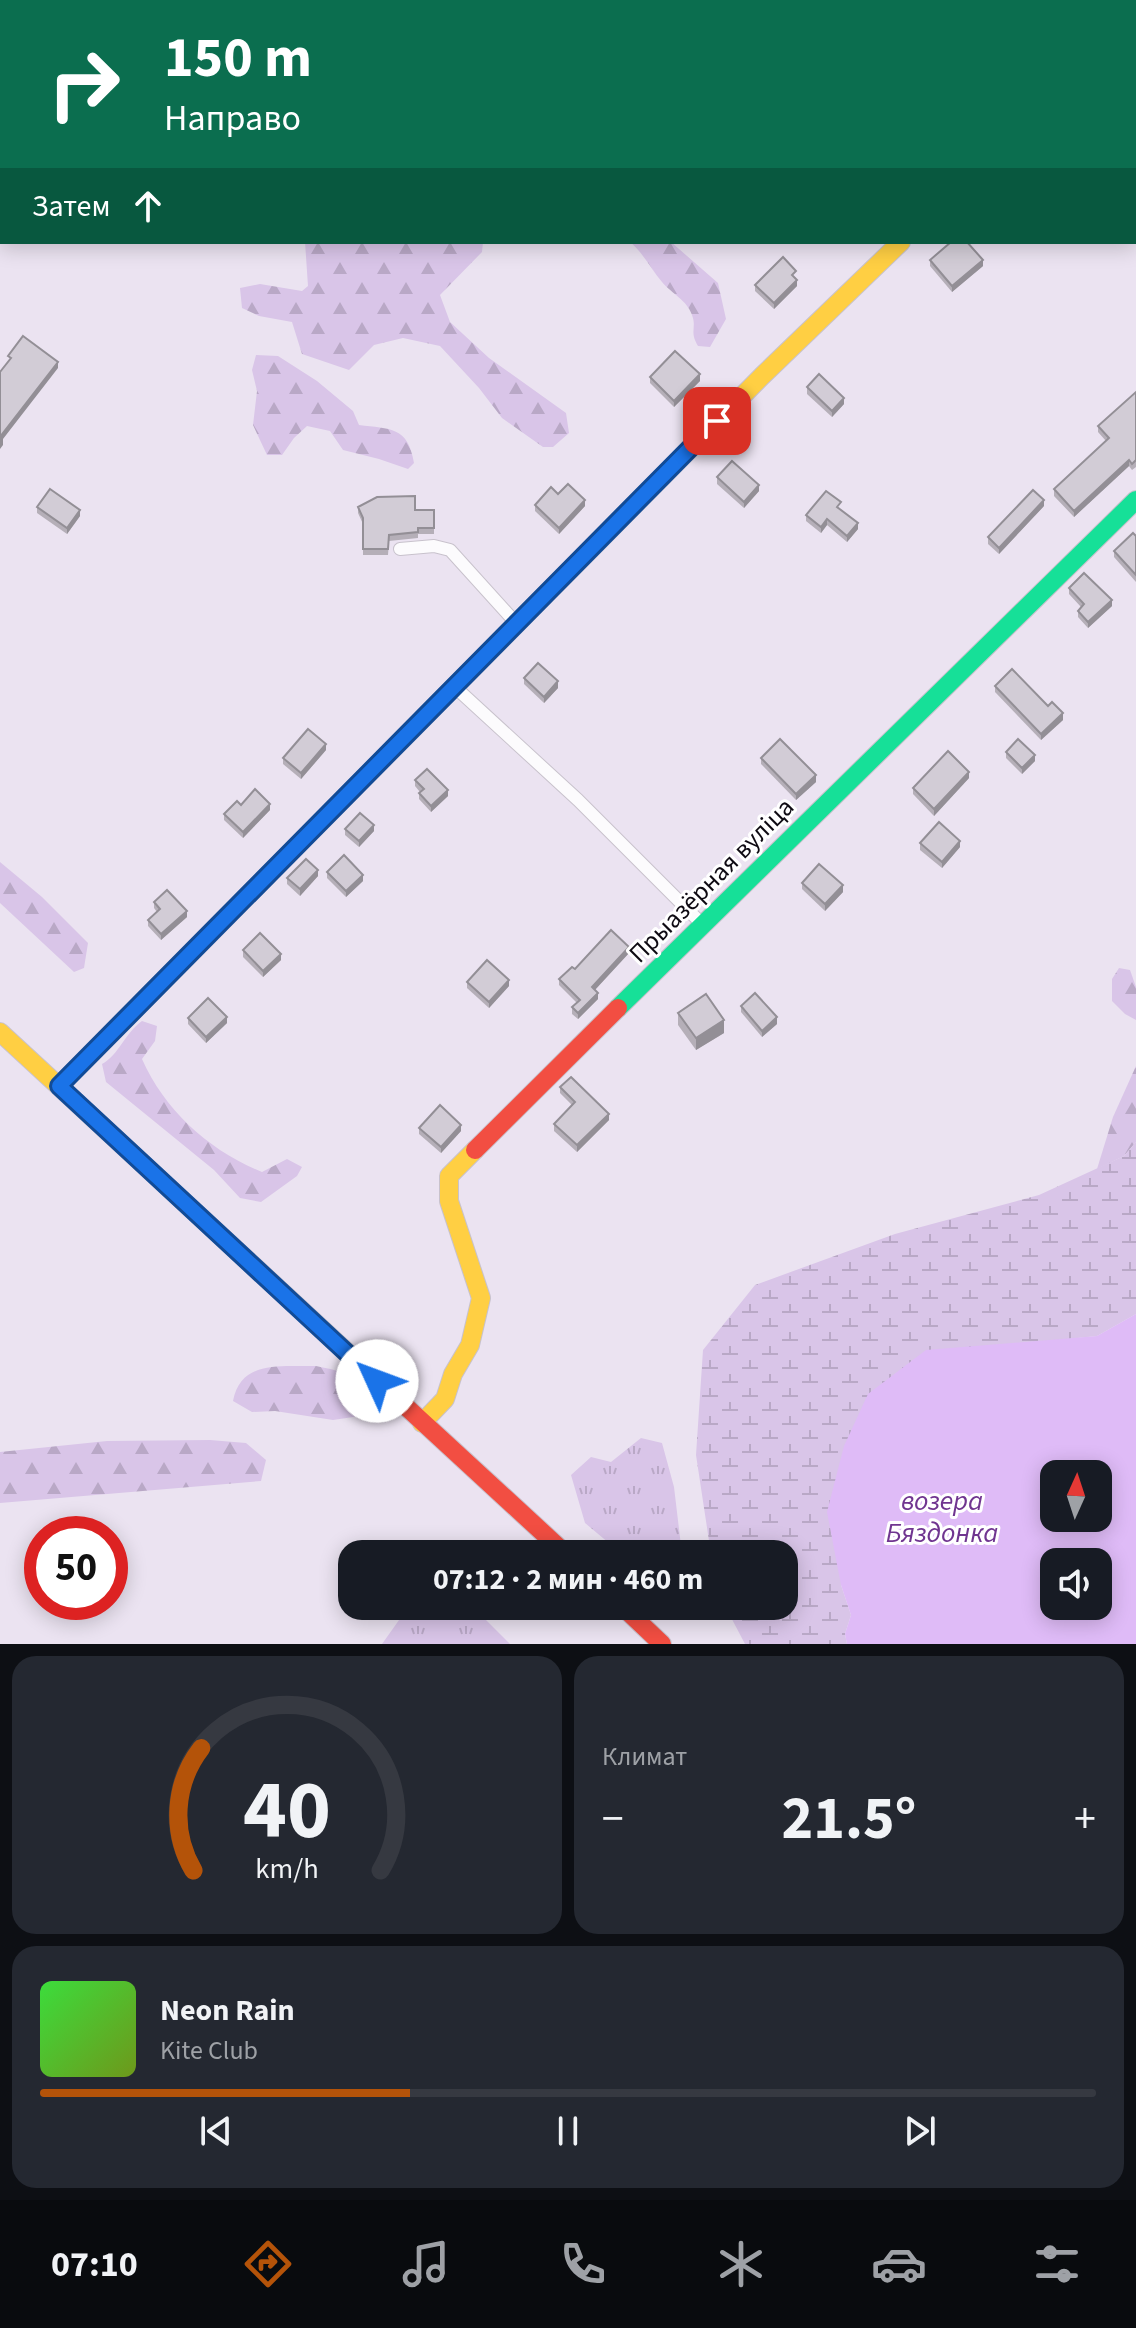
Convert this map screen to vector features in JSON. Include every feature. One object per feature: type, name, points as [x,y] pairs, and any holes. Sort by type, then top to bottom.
[{"type":"street","points":[[59,1086],[762,376],[899,244]]},
{"type":"street","name":"Прыазёрная вуліца","points":[[422,1423],[445,1399],[453,1374],[470,1345],[481,1298],[449,1201],[449,1176],[1136,500]]},
{"type":"street","points":[[0,1032],[551,1540]]},
{"type":"street","points":[[637,1620],[662,1644]]},
{"type":"lane","points":[[400,549],[434,546],[450,550],[517,624]]},
{"type":"lane","points":[[455,687],[578,800],[702,924]]},
{"type":"green space","points":[[305,244],[483,244],[482,252],[440,295],[450,322],[489,358],[566,413],[569,433],[553,447],[543,447],[502,418],[440,346],[403,338],[374,345],[349,370],[302,354],[292,322],[259,316],[242,308],[240,288],[260,284],[302,291],[308,286]]},
{"type":"green space","points":[[632,244],[673,244],[718,283],[726,319],[710,347],[698,346],[690,310]]},
{"type":"green space","points":[[256,355],[278,356],[317,381],[353,411],[359,425],[388,429],[402,436],[414,463],[408,469],[343,450],[330,431],[307,426],[282,455],[267,455],[253,425],[257,391],[252,370]]},
{"type":"green space","points":[[0,862],[42,897],[88,943],[84,968],[74,972],[0,903]]},
{"type":"green space","points":[[1119,968],[1130,970],[1136,987],[1136,1020],[1112,1001],[1112,979]]},
{"type":"green space","points":[[142,1021],[157,1026],[155,1041],[142,1059],[163,1096],[191,1127],[225,1153],[262,1172],[287,1159],[302,1167],[297,1176],[261,1202],[240,1198],[214,1170],[106,1082],[102,1064]]},
{"type":"green space","points":[[1136,1066],[1136,1142],[1124,1156],[1097,1169],[1113,1117]]},
{"type":"green space","points":[[1136,1142],[1136,1314],[1097,1336],[1039,1342],[841,1585],[851,1615],[845,1634],[847,1644],[745,1644],[732,1620],[798,1620],[798,1540],[709,1540],[696,1455],[703,1350],[755,1285],[895,1234],[1039,1195],[1124,1156]]},
{"type":"green space","points":[[277,1366],[316,1366],[343,1373],[355,1380],[368,1404],[360,1416],[333,1420],[275,1411],[252,1412],[233,1401],[237,1387],[254,1372]]},
{"type":"green space","points":[[641,1438],[662,1443],[674,1487],[680,1540],[605,1540],[585,1523],[571,1475],[591,1457],[611,1462]]},
{"type":"green space","points":[[210,1440],[246,1443],[266,1460],[261,1481],[0,1503],[0,1452],[107,1441]]},
{"type":"green space","points":[[399,1620],[486,1620],[510,1644],[382,1644]]},
{"type":"water","name":"возера Бяздонка","points":[[1136,1314],[1136,1644],[847,1644],[845,1634],[851,1615],[841,1585],[827,1512],[844,1446],[868,1394],[926,1350],[1097,1336]]},
{"type":"building","points":[[949,244],[969,244],[983,260],[952,286],[930,260]]},
{"type":"building","points":[[783,257],[796,271],[792,275],[797,280],[774,303],[755,285]]},
{"type":"building","points":[[23,336],[58,362],[0,437],[0,372]]},
{"type":"building","points":[[675,351],[700,374],[674,401],[650,377]]},
{"type":"building","points":[[819,374],[844,398],[832,411],[807,387]]},
{"type":"building","points":[[1136,392],[1136,460],[1132,464],[1129,460],[1074,511],[1054,489],[1109,438],[1098,426]]},
{"type":"building","points":[[732,461],[759,485],[744,502],[717,477]]},
{"type":"building","points":[[568,484],[585,500],[559,528],[535,505],[551,487],[558,494]]},
{"type":"building","points":[[50,489],[80,510],[67,528],[37,507]]},
{"type":"building","points":[[1033,490],[1044,500],[999,548],[988,537]]},
{"type":"building","points":[[826,491],[841,502],[837,507],[858,523],[847,536],[827,519],[821,527],[806,515]]},
{"type":"building","points":[[415,496],[415,510],[434,510],[434,528],[418,528],[418,532],[389,535],[388,549],[363,549],[363,518],[358,507],[377,497]]},
{"type":"building","points":[[1133,533],[1136,536],[1136,575],[1114,551]]},
{"type":"building","points":[[1084,573],[1112,600],[1088,622],[1078,611],[1084,604],[1069,588]]},
{"type":"building","points":[[538,663],[558,681],[544,697],[524,678]]},
{"type":"building","points":[[1012,669],[1048,706],[1052,702],[1063,713],[1041,734],[995,686]]},
{"type":"building","points":[[308,729],[326,744],[301,773],[283,758]]},
{"type":"building","points":[[780,739],[816,775],[796,794],[761,758]]},
{"type":"building","points":[[1018,739],[1035,755],[1022,768],[1006,752]]},
{"type":"building","points":[[948,751],[969,772],[934,809],[913,788]]},
{"type":"building","points":[[427,769],[448,790],[431,806],[419,793],[424,789],[415,780]]},
{"type":"building","points":[[255,789],[270,804],[243,832],[224,814],[237,801],[241,805]]},
{"type":"building","points":[[360,813],[374,825],[359,841],[345,829]]},
{"type":"building","points":[[939,822],[960,841],[942,862],[920,843]]},
{"type":"building","points":[[344,855],[363,875],[346,891],[327,872]]},
{"type":"building","points":[[306,859],[318,870],[300,889],[287,878]]},
{"type":"building","points":[[819,864],[843,885],[825,904],[802,883]]},
{"type":"building","points":[[167,890],[187,911],[161,934],[148,920],[160,909],[154,902]]},
{"type":"building","points":[[611,930],[629,947],[592,987],[598,993],[578,1013],[572,1007],[580,1000],[559,979],[572,967],[575,969]]},
{"type":"building","points":[[260,933],[281,954],[263,971],[243,950]]},
{"type":"building","points":[[487,960],[509,980],[489,1002],[467,982]]},
{"type":"building","points":[[755,993],[777,1017],[762,1031],[741,1006]]},
{"type":"building","points":[[706,994],[724,1020],[696,1038],[678,1013]]},
{"type":"building","points":[[208,998],[227,1017],[206,1037],[188,1018]]},
{"type":"building","points":[[571,1077],[609,1114],[577,1145],[554,1124],[575,1102],[560,1087]]},
{"type":"building","points":[[440,1105],[461,1125],[441,1147],[419,1128]]},
{"type":"traffic: fast","points":[[59,1086],[662,477]]},
{"type":"traffic: fast","points":[[618,1008],[1136,500]]},
{"type":"traffic: slow","points":[[662,477],[899,244]]},
{"type":"traffic: slow","points":[[0,1032],[389,1391]]},
{"type":"traffic: slow","points":[[422,1423],[445,1399],[453,1374],[470,1345],[481,1298],[449,1201],[449,1176],[475,1150]]},
{"type":"traffic: jam","points":[[475,1150],[618,1008]]},
{"type":"traffic: jam","points":[[389,1391],[551,1540]]},
{"type":"traffic: jam","points":[[637,1620],[662,1644]]},
{"type":"route","points":[[377,1381],[59,1086],[717,421]]}]
